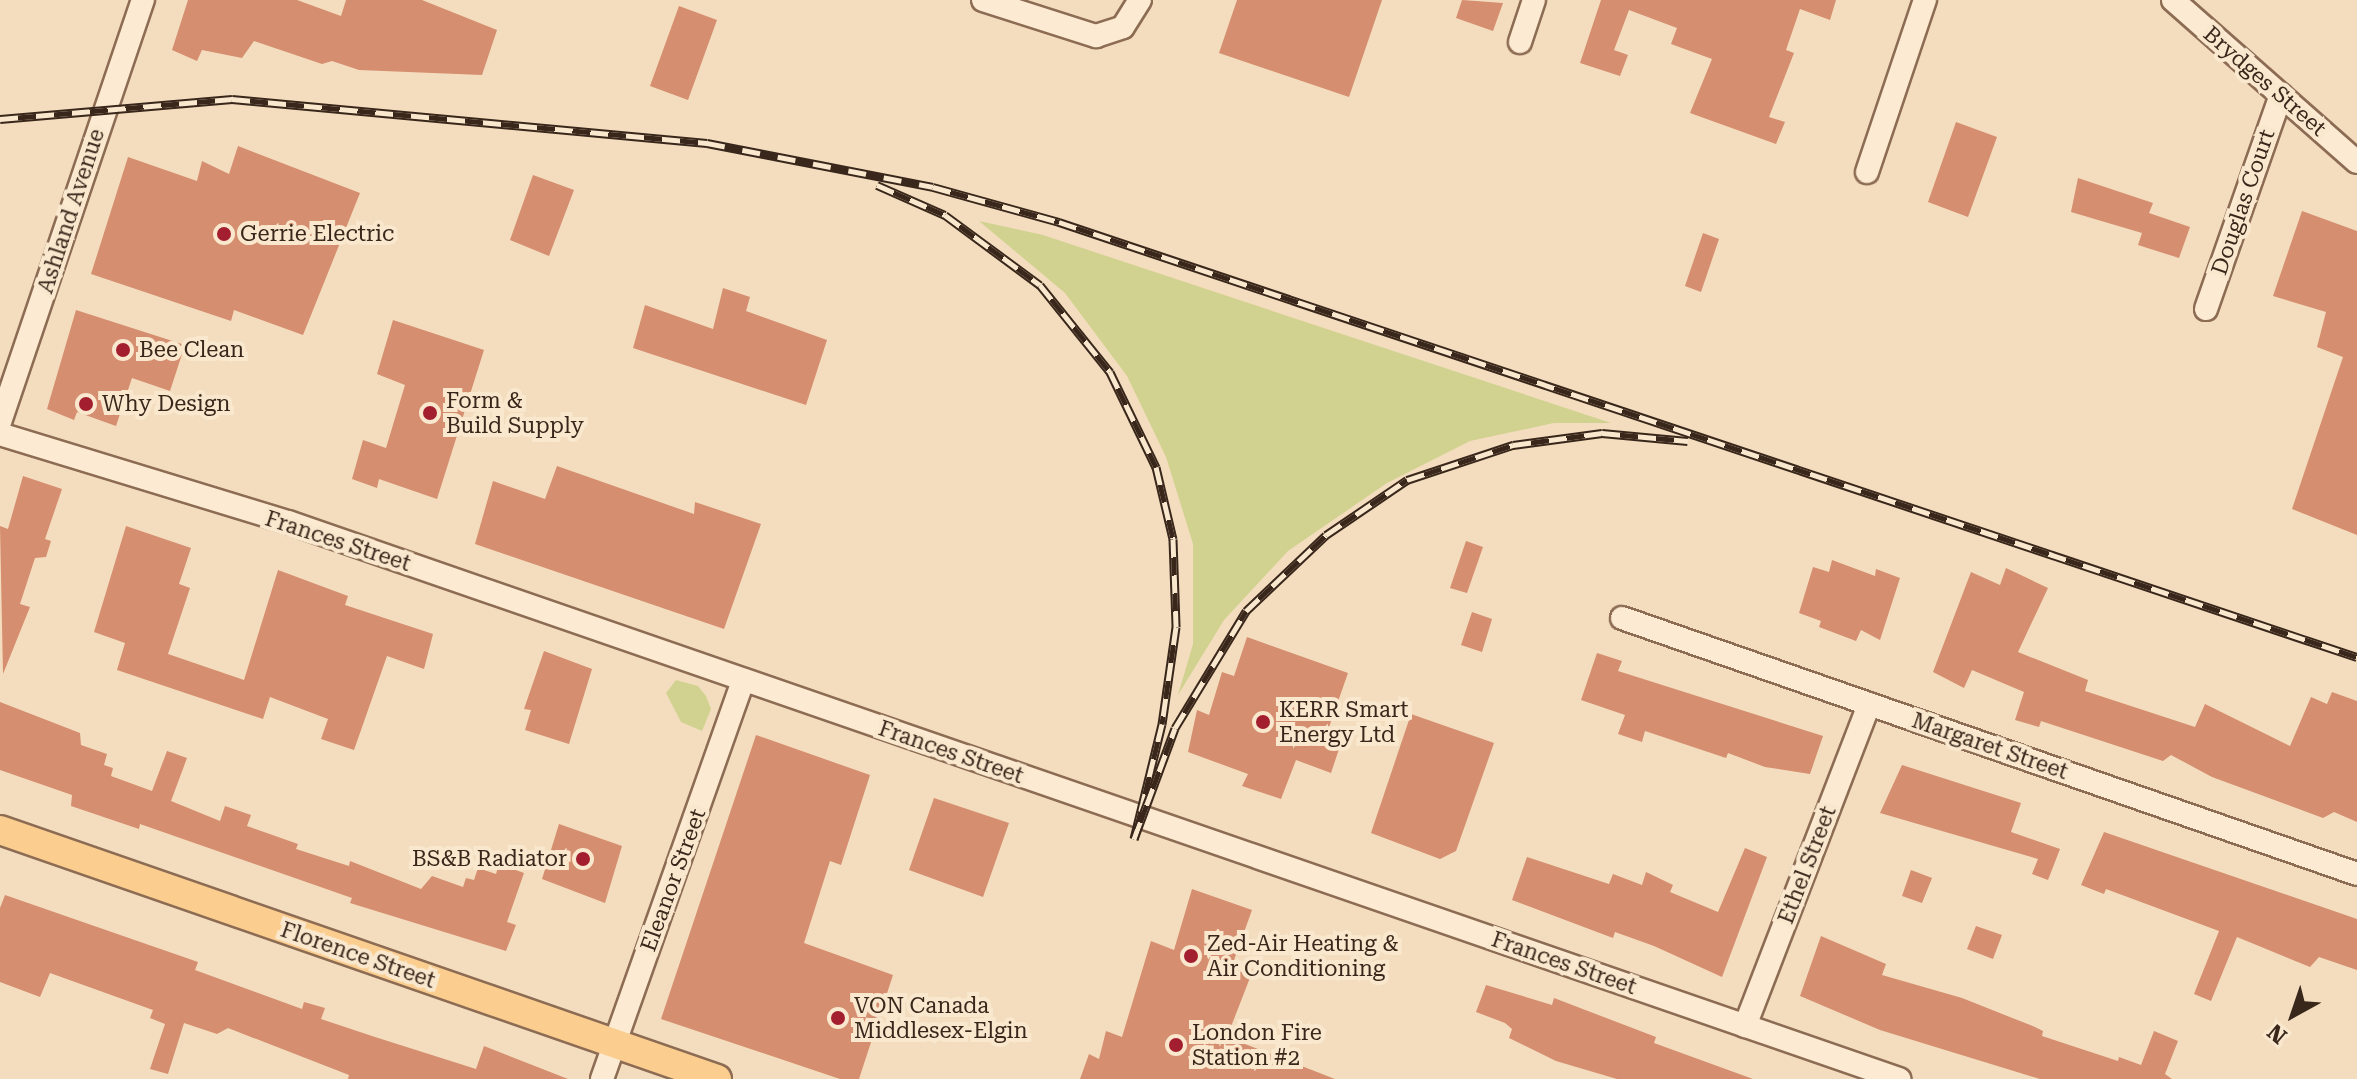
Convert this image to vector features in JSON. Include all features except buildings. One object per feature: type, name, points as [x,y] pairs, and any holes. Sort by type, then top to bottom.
[{"type":"main road","name":"Florence Street","points":[[0,830],[717,1079]]},
{"type":"street","name":"Ashland Avenue","points":[[0,422],[143,0]]},
{"type":"street","points":[[983,0],[1096,36],[1123,27],[1140,0]]},
{"type":"street","points":[[1520,42],[1534,0]]},
{"type":"street","points":[[1867,172],[1925,0]]},
{"type":"street","name":"Brydges Street","points":[[2173,0],[2357,162]]},
{"type":"street","name":"Douglas Court","points":[[2206,309],[2281,95]]},
{"type":"street","name":"Frances Street","points":[[0,434],[288,522],[1899,1079]]},
{"type":"street","name":"Margaret Street","points":[[1622,618],[2357,874]]},
{"type":"street","name":"Eleanor Street","points":[[602,1079],[743,681]]},
{"type":"street","name":"Ethel Street","points":[[1745,1026],[1869,704]]},
{"type":"green space","points":[[979,221],[1043,235],[1611,423],[1554,423],[1470,441],[1387,483],[1288,551],[1224,620],[1178,695],[1193,644],[1193,544],[1166,457],[1127,376],[1065,293]]},
{"type":"green space","points":[[676,680],[698,686],[706,696],[711,709],[702,731],[681,722],[666,693]]},
{"type":"railway","points":[[0,119],[232,99],[707,143],[933,187],[1059,222],[2357,657]]},
{"type":"railway","points":[[877,185],[945,215],[1040,285],[1110,372],[1156,467],[1173,539],[1176,627],[1162,724],[1134,839],[1175,728],[1246,611],[1326,535],[1407,480],[1513,445],[1602,433],[1688,441]]},
{"type":"place","name":"Gerrie Electric","points":[[224,234]]},
{"type":"place","name":"Bee Clean","points":[[123,350]]},
{"type":"place","name":"Why Design","points":[[86,404]]},
{"type":"place","name":"Form & Build Supply","points":[[430,413]]},
{"type":"place","name":"KERR Smart Energy Ltd","points":[[1263,722]]},
{"type":"place","name":"BS&B Radiator","points":[[583,859]]},
{"type":"place","name":"Zed-Air Heating & Air Conditioning","points":[[1191,956]]},
{"type":"place","name":"VON Canada Middlesex-Elgin","points":[[838,1018]]},
{"type":"place","name":"London Fire Station #2","points":[[1176,1045]]}]
